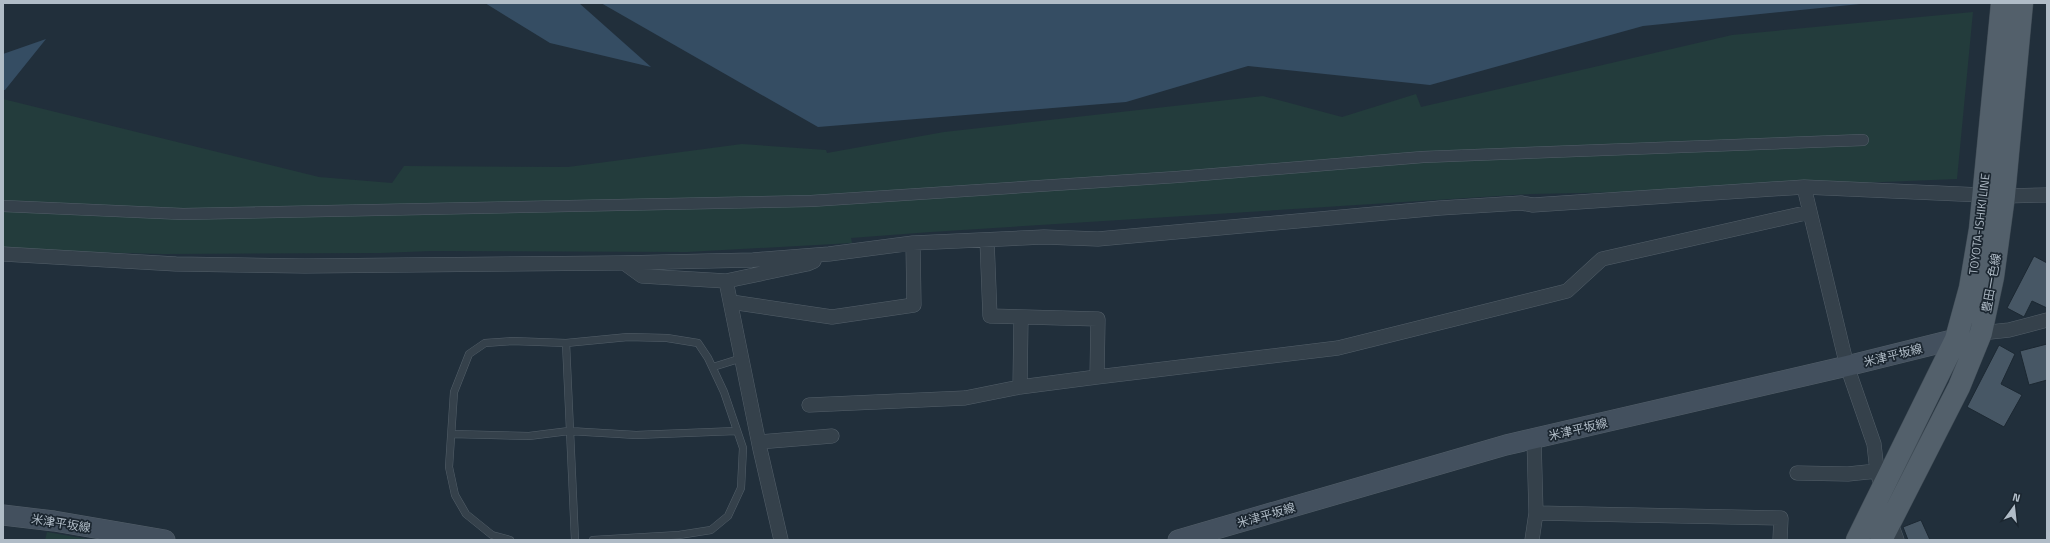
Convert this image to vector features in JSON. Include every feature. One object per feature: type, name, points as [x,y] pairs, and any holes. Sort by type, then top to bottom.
[{"type":"main road","name":"TOYOTA-ISHIKI LINE","points":[[1856,540],[1880,480],[1956,339],[1970,288],[1994,187],[2002,3]]},
{"type":"main road","name":"豊田一色線","points":[[1889,534],[1959,387],[1981,333],[1993,277],[1994,187],[2022,3]]},
{"type":"main road","name":"米津平坂線","points":[[1178,540],[1534,439],[1981,333]]},
{"type":"main road","name":"米津平坂線","points":[[3,515],[54,521],[165,540]]},
{"type":"street","points":[[3,206],[183,214],[811,201],[1177,177],[1424,157],[1863,140]]},
{"type":"street","points":[[1804,186],[1847,366],[1874,444],[1889,534]]},
{"type":"street","points":[[3,254],[176,264],[305,266],[624,263],[753,260],[829,254],[913,243],[1044,238],[1098,239],[1440,208],[1521,203],[1533,205],[1804,186],[1994,187],[2047,194]]},
{"type":"street","points":[[809,404],[965,398],[1020,387],[1338,348],[1567,291],[1602,259],[1810,212]]},
{"type":"street","points":[[987,240],[990,316],[1098,319],[1097,377]]},
{"type":"street","points":[[731,302],[832,317],[914,305],[913,243]]},
{"type":"street","points":[[624,263],[642,276],[726,281],[807,264],[829,254]]},
{"type":"street","points":[[726,281],[781,540]]},
{"type":"street","points":[[1020,387],[1021,317]]},
{"type":"street","points":[[1981,333],[2009,330],[2047,320]]},
{"type":"street","points":[[759,442],[832,436]]},
{"type":"street","points":[[1532,540],[1536,513],[1534,439]]},
{"type":"street","points":[[1797,473],[1848,474],[1880,480]]},
{"type":"street","points":[[1536,513],[1781,518],[1780,540]]},
{"type":"lane","points":[[510,540],[492,535],[466,514],[455,495],[449,467],[454,392],[469,354],[486,343],[512,341],[566,343],[628,337],[667,338],[698,343],[713,367],[724,392],[743,448],[741,488],[728,516],[712,530],[679,535],[593,540]]},
{"type":"lane","points":[[566,343],[575,540]]},
{"type":"lane","points":[[713,367],[742,358]]},
{"type":"lane","points":[[452,434],[529,436],[569,430],[636,435],[736,431]]},
{"type":"green space","points":[[1973,12],[1957,179],[1632,192],[1531,194],[931,232],[851,238],[852,243],[687,252],[431,251],[381,253],[163,254],[46,251],[3,247],[3,99],[319,177],[392,183],[404,166],[568,167],[742,144],[826,150],[827,153],[944,132],[1263,96],[1342,117],[1416,94],[1421,107],[1732,35]]},
{"type":"green space","points":[[47,532],[93,540],[45,540]]},
{"type":"water","points":[[485,3],[579,3],[651,67],[550,43]]},
{"type":"water","points":[[601,3],[1870,3],[1643,26],[1430,85],[1248,66],[1126,102],[818,127]]},
{"type":"water","points":[[46,39],[5,90],[3,90],[3,54]]},
{"type":"building","points":[[2034,256],[2047,263],[2047,308],[2032,301],[2024,317],[2007,308]]},
{"type":"building","points":[[2047,344],[2047,380],[2029,385],[2020,351]]},
{"type":"building","points":[[1999,345],[2015,354],[2001,384],[2022,395],[2004,427],[1967,407]]},
{"type":"building","points":[[1921,520],[1930,540],[1908,540],[1903,527]]}]
